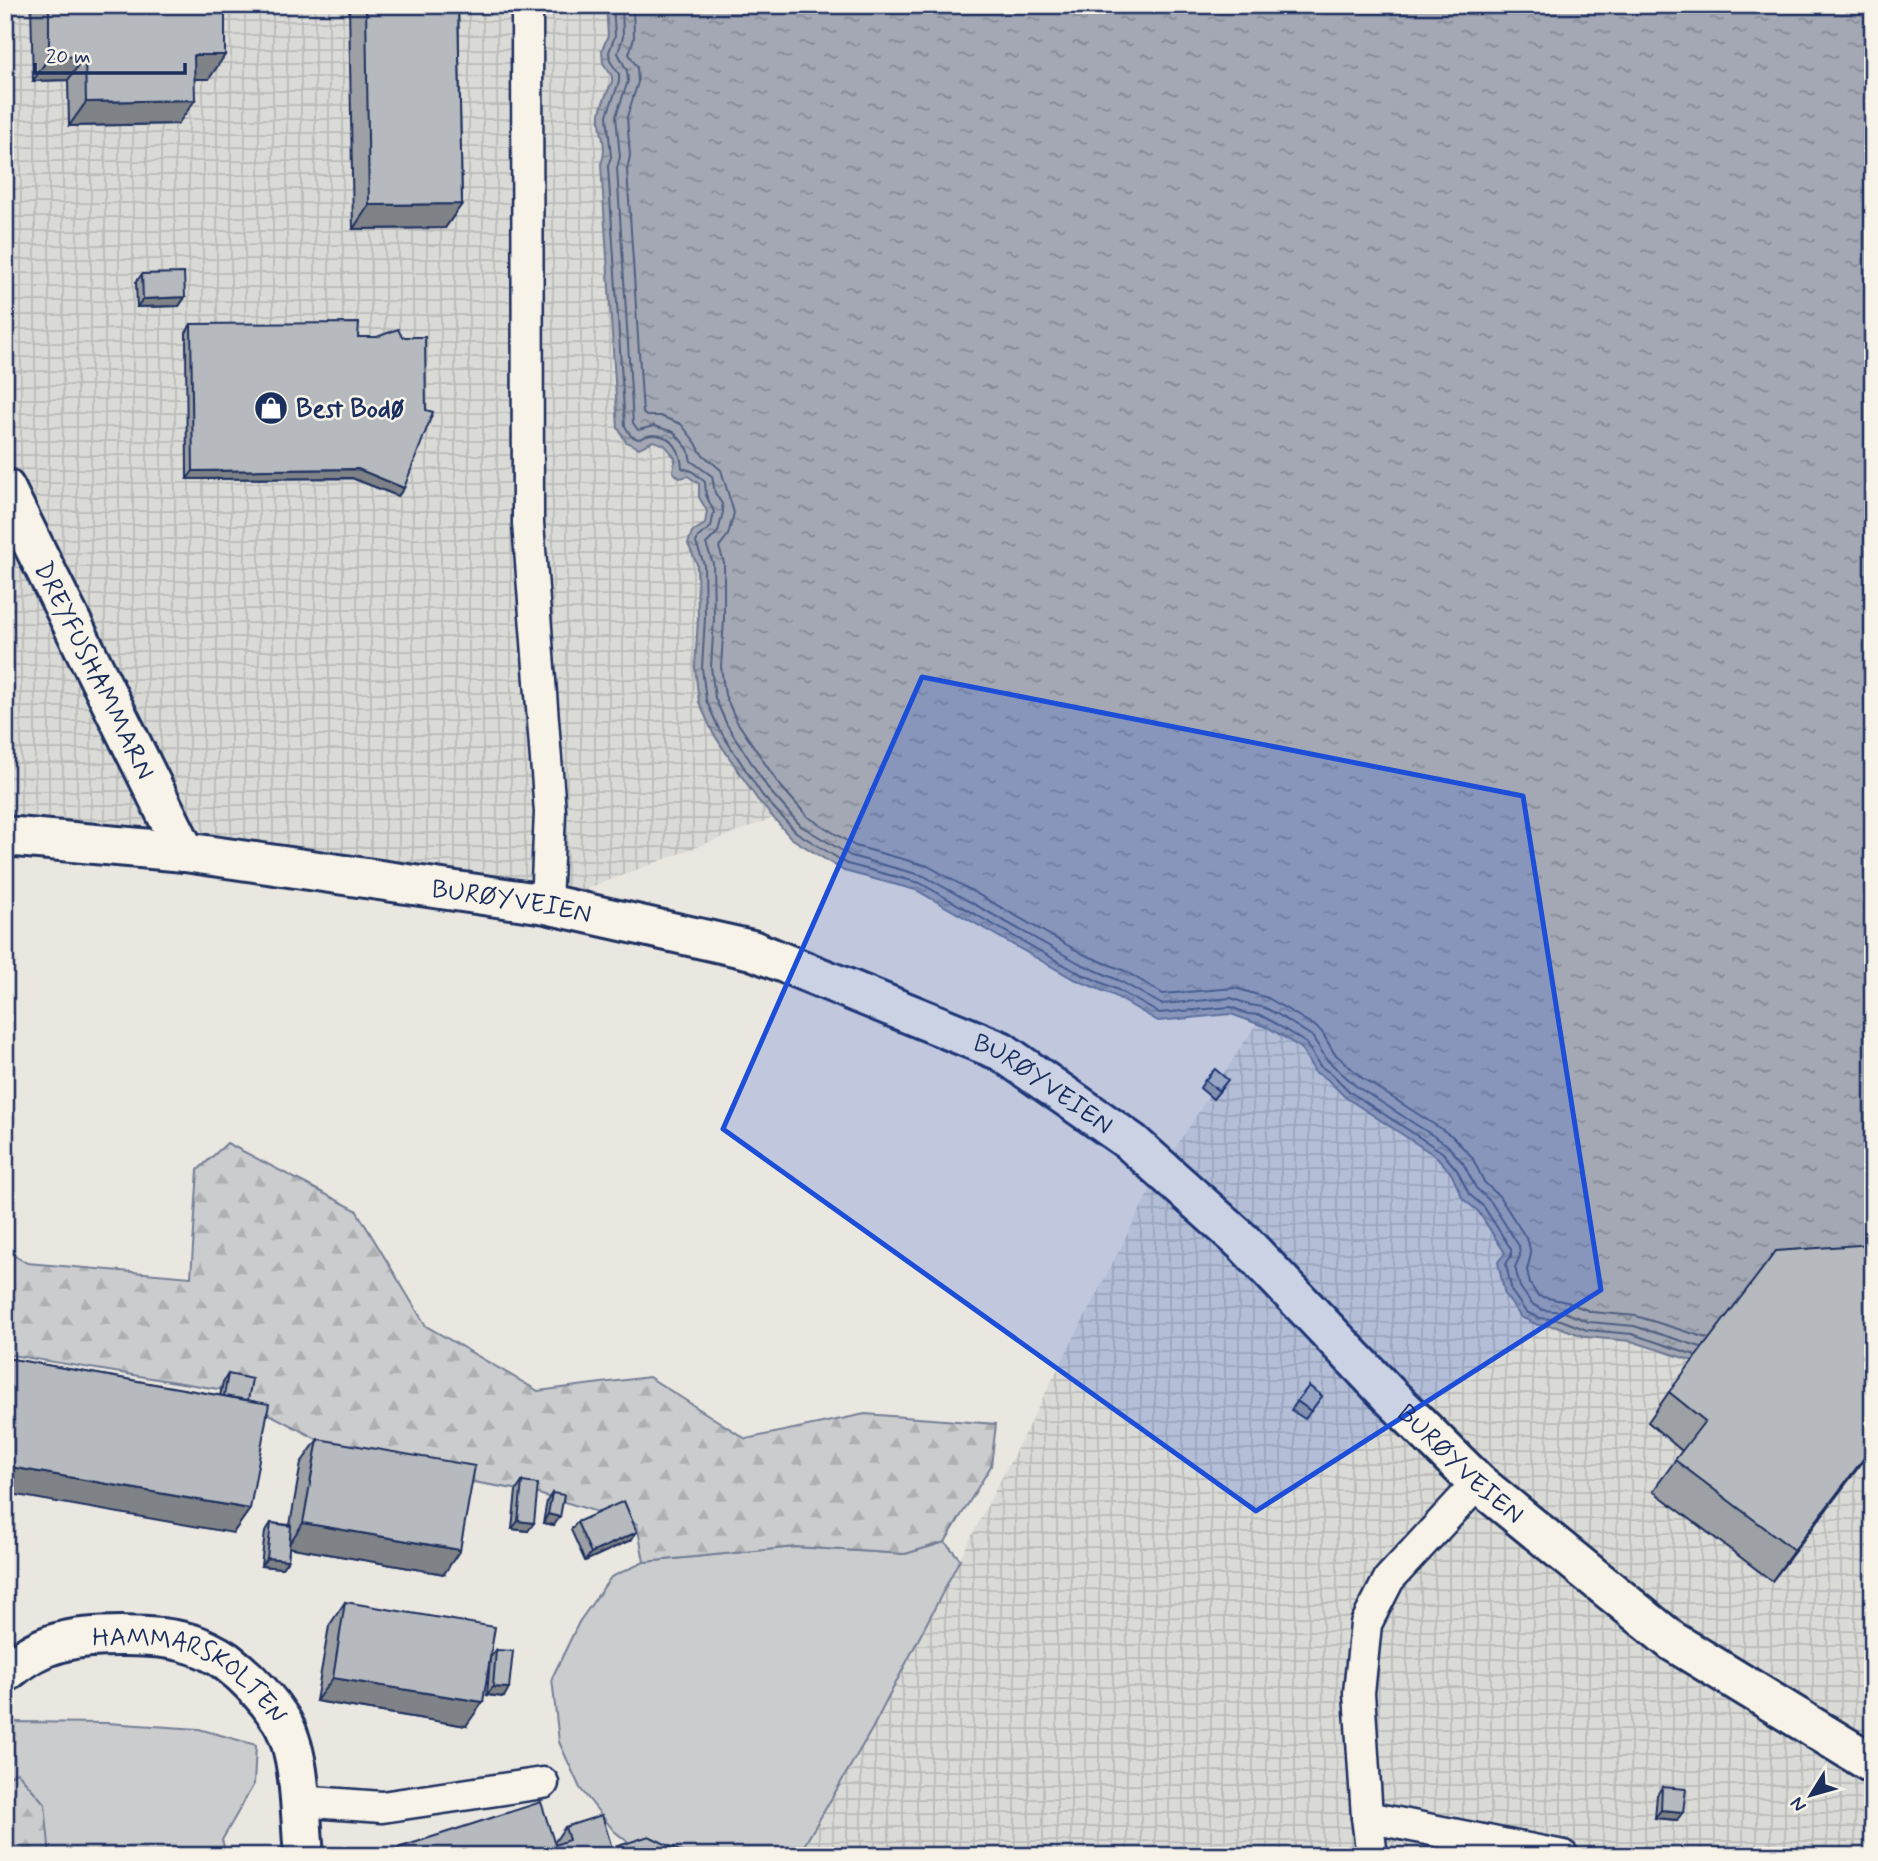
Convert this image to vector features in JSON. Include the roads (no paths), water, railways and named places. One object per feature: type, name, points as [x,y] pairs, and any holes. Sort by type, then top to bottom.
[{"type":"street","name":"DREYFUSHAMMARN","points":[[5,488],[185,852]]},
{"type":"street","name":"BURØYVEIEN","points":[[5,836],[185,852],[546,904],[752,950],[1001,1051],[1131,1142],[1243,1242],[1389,1395],[1478,1483],[1672,1641],[1873,1764]]},
{"type":"street","name":"HAMMARSKOLTEN","points":[[5,1673],[22,1658],[47,1647],[87,1637],[149,1638],[188,1643],[225,1660],[253,1685],[282,1722],[296,1763],[304,1856]]},
{"type":"lane","points":[[527,5],[528,523],[550,812],[546,904]]},
{"type":"lane","points":[[1372,1856],[1359,1693],[1366,1624],[1390,1579],[1478,1483]]},
{"type":"lane","points":[[298,1801],[382,1807],[543,1783]]},
{"type":"lane","points":[[1367,1817],[1563,1856]]},
{"type":"water","points":[[606,5],[1873,5],[1873,1387],[1709,1366],[1631,1341],[1586,1337],[1559,1327],[1538,1325],[1521,1317],[1505,1295],[1498,1262],[1505,1253],[1478,1211],[1463,1199],[1451,1173],[1437,1157],[1345,1097],[1327,1079],[1315,1072],[1301,1048],[1269,1028],[1231,1014],[1158,1021],[1113,995],[1072,978],[916,890],[844,871],[791,838],[757,799],[713,733],[699,702],[695,668],[697,564],[688,544],[692,532],[705,524],[707,511],[699,497],[699,484],[688,476],[680,478],[673,472],[675,458],[665,445],[653,441],[639,448],[626,442],[618,428],[601,164],[604,145],[600,114],[612,82],[612,76],[603,63],[602,50],[608,36]]},
{"type":"place","name":"Best Bodø","points":[[271,408]]}]
